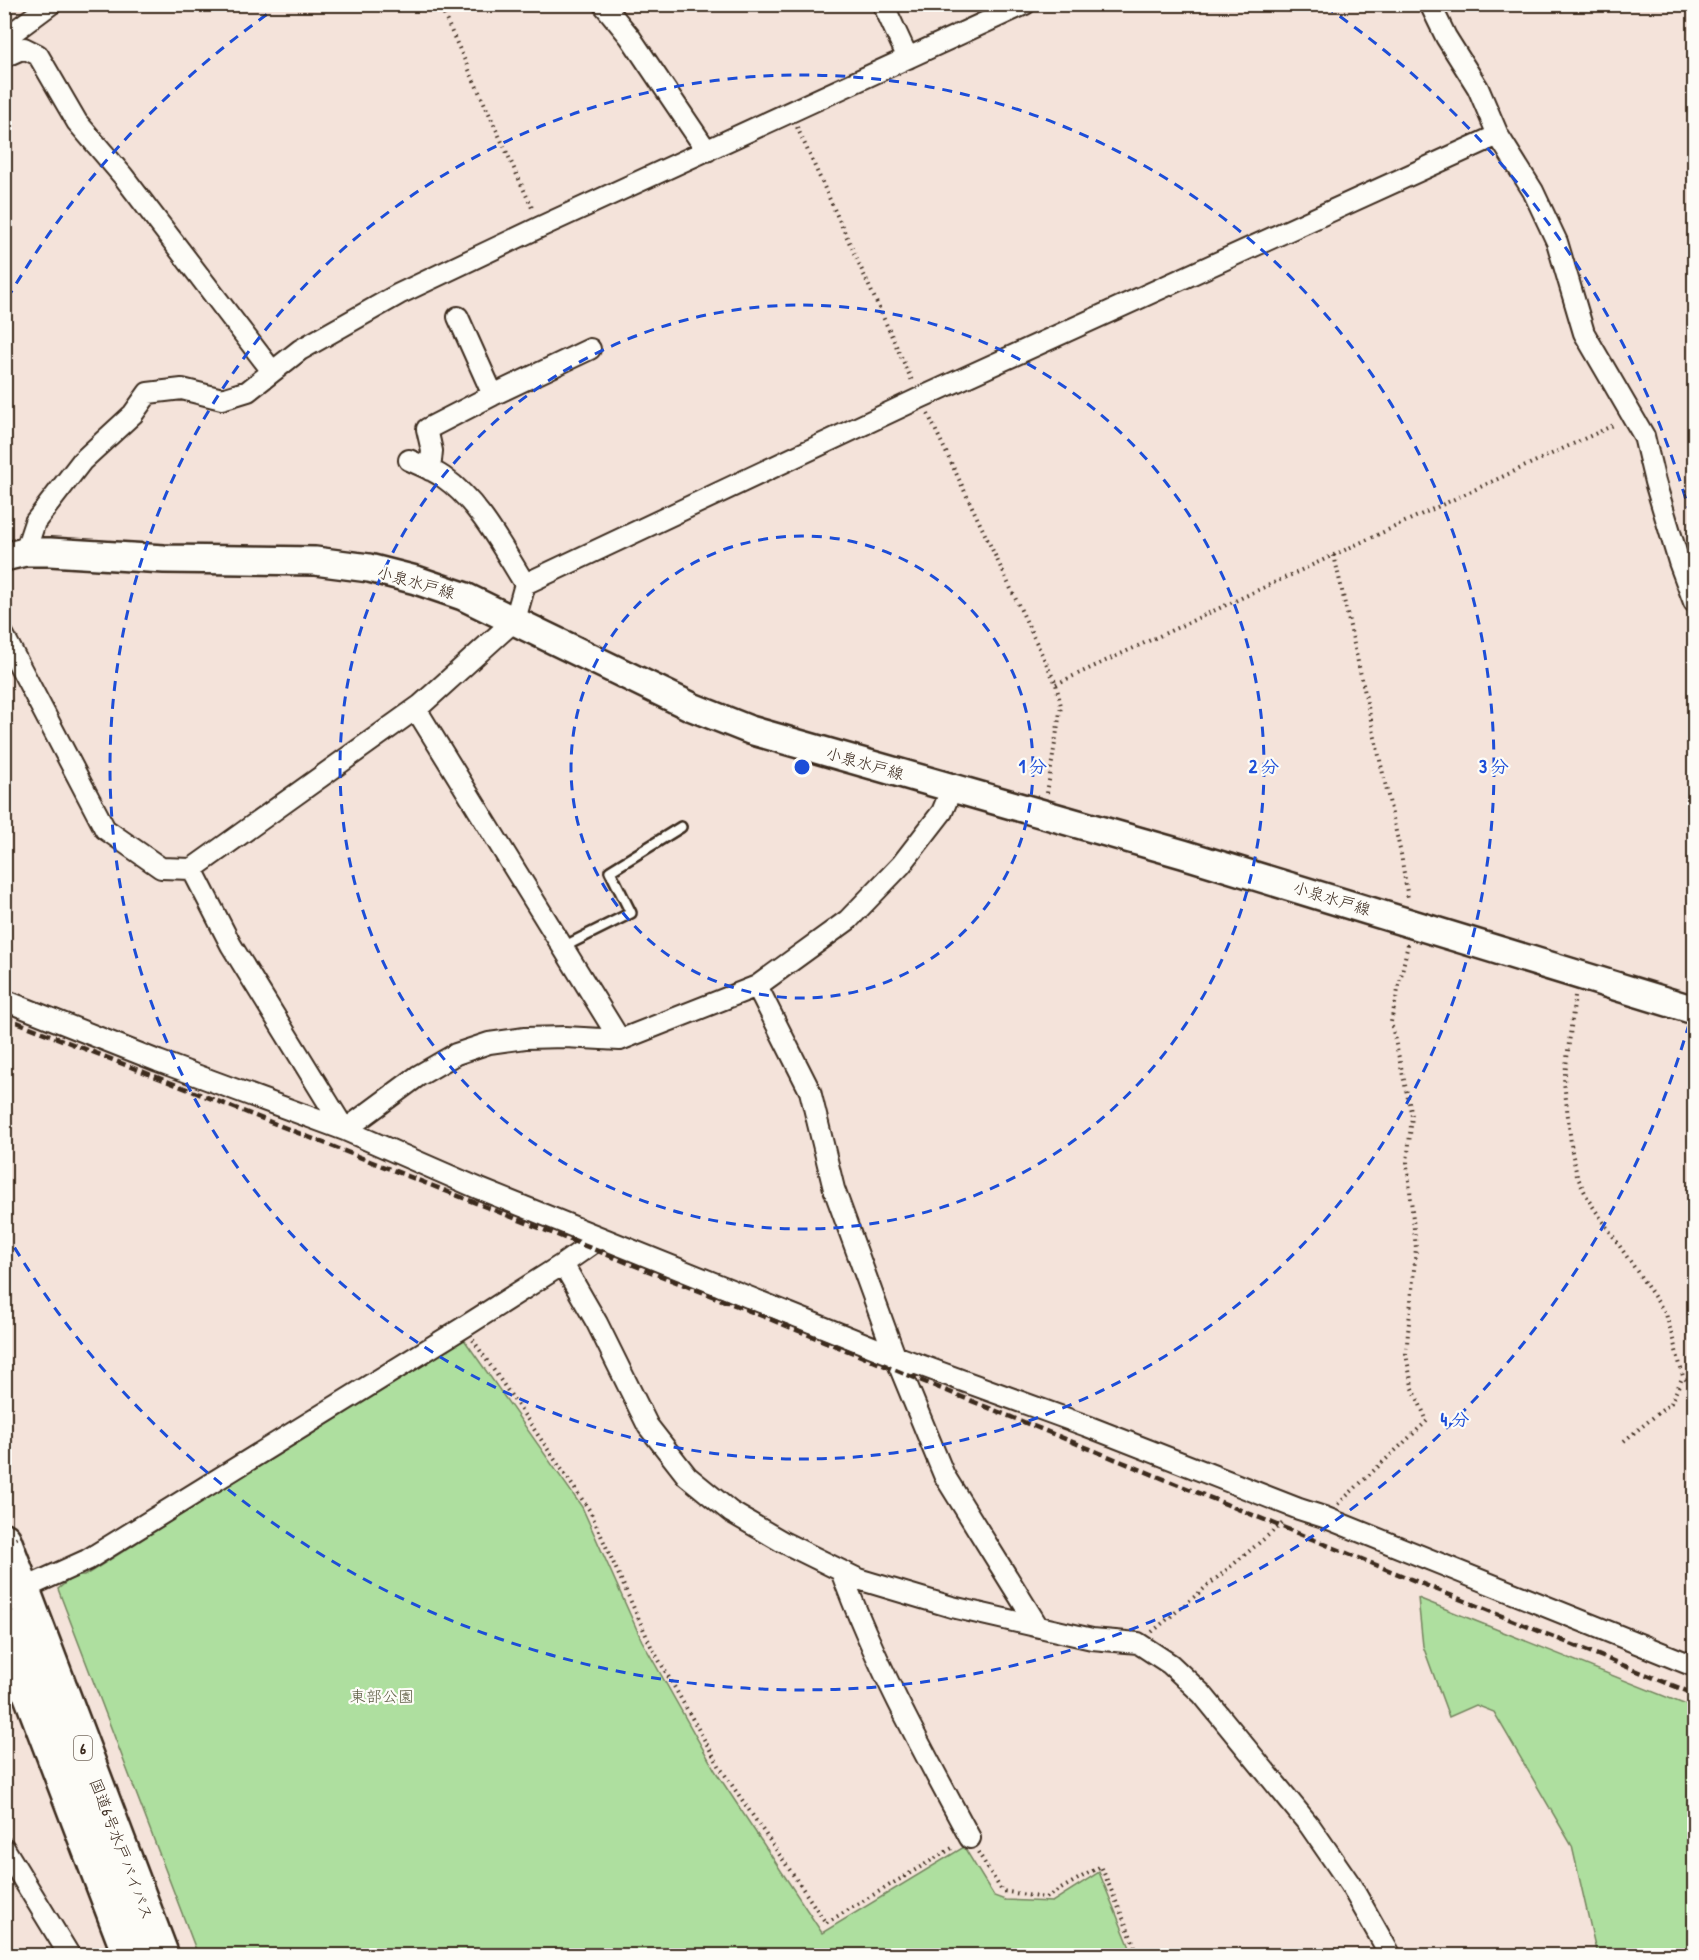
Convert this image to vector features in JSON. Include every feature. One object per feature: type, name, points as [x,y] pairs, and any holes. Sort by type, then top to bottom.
[{"type":"highway","name":"国道6号水戸バイパス","points":[[10,1539],[14,1597],[162,1956]]},
{"type":"highway","name":"国道6号水戸バイパス","points":[[4,1625],[130,1956]]},
{"type":"main road","name":"小泉水戸線","points":[[15,555],[315,561],[341,563],[416,580],[463,596],[692,707],[750,730],[1183,854],[1695,1010]]},
{"type":"street","points":[[4,39],[51,4]]},
{"type":"street","points":[[603,4],[630,37],[707,151]]},
{"type":"street","points":[[883,4],[908,58]]},
{"type":"street","points":[[15,555],[35,522],[82,461],[133,414],[148,393],[182,389],[222,399],[248,391],[300,350],[399,294],[540,226],[1025,4]]},
{"type":"street","points":[[1430,4],[1446,37],[1478,88],[1498,135],[1533,190],[1557,242],[1584,333],[1644,436],[1668,528],[1695,602]]},
{"type":"street","points":[[4,57],[24,48],[38,55],[76,122],[123,176],[272,371]]},
{"type":"street","points":[[4,636],[105,829],[161,868],[192,869],[416,709],[514,620],[525,584],[920,398],[1498,135]]},
{"type":"street","points":[[458,317],[493,395]]},
{"type":"street","points":[[430,470],[432,451],[427,429],[590,349]]},
{"type":"street","points":[[409,460],[442,476],[470,500],[525,584]]},
{"type":"street","points":[[416,709],[620,1040]]},
{"type":"street","points":[[345,1131],[418,1076],[456,1054],[489,1043],[525,1038],[565,1037],[620,1040],[757,986],[848,920],[901,865],[942,812],[952,788]]},
{"type":"street","points":[[192,869],[231,945],[345,1131]]},
{"type":"street","points":[[757,986],[810,1091],[834,1189],[895,1356],[944,1475],[1037,1625]]},
{"type":"street","points":[[4,1000],[345,1131],[480,1189],[895,1356],[1087,1426],[1324,1517],[1695,1666]]},
{"type":"street","points":[[14,1597],[87,1560],[465,1327],[600,1238]]},
{"type":"street","points":[[563,1264],[597,1323],[648,1426],[687,1476],[731,1512],[781,1541],[858,1580],[952,1607],[1092,1639],[1138,1643],[1170,1664],[1202,1694],[1304,1818],[1350,1884],[1391,1956]]},
{"type":"street","points":[[841,1571],[864,1632],[970,1838]]},
{"type":"street","points":[[4,1848],[70,1956]]},
{"type":"lane","points":[[563,946],[631,913],[610,871],[681,827]]},
{"type":"path","points":[[439,4],[540,226]]},
{"type":"path","points":[[1043,815],[1061,706],[1056,684],[1632,417]]},
{"type":"path","points":[[1324,1517],[1427,1421],[1412,1386],[1407,1354],[1416,1248],[1407,1162],[1412,1116],[1391,1022],[1412,922],[1401,854],[1334,555]]},
{"type":"path","points":[[1577,974],[1564,1082],[1577,1176],[1589,1201],[1666,1314],[1683,1376],[1695,1389]]},
{"type":"path","points":[[465,1327],[590,1511],[651,1646],[709,1748],[826,1923],[970,1838],[1002,1891],[1046,1898],[1101,1866],[1139,1956]]},
{"type":"path","points":[[1624,1441],[1671,1403],[1683,1376]]},
{"type":"path","points":[[1138,1643],[1299,1509]]},
{"type":"green space","name":"東部公園","points":[[463,1338],[582,1507],[642,1641],[716,1772],[822,1933],[964,1847],[994,1896],[1005,1900],[1052,1902],[1099,1872],[1133,1955],[198,1955],[58,1589],[74,1576],[84,1576]]},
{"type":"green space","points":[[1418,1598],[1694,1708],[1694,1955],[1597,1955],[1572,1846],[1494,1712],[1476,1705],[1449,1717],[1423,1646]]},
{"type":"railway","points":[[4,1017],[740,1307],[1694,1694]]}]
